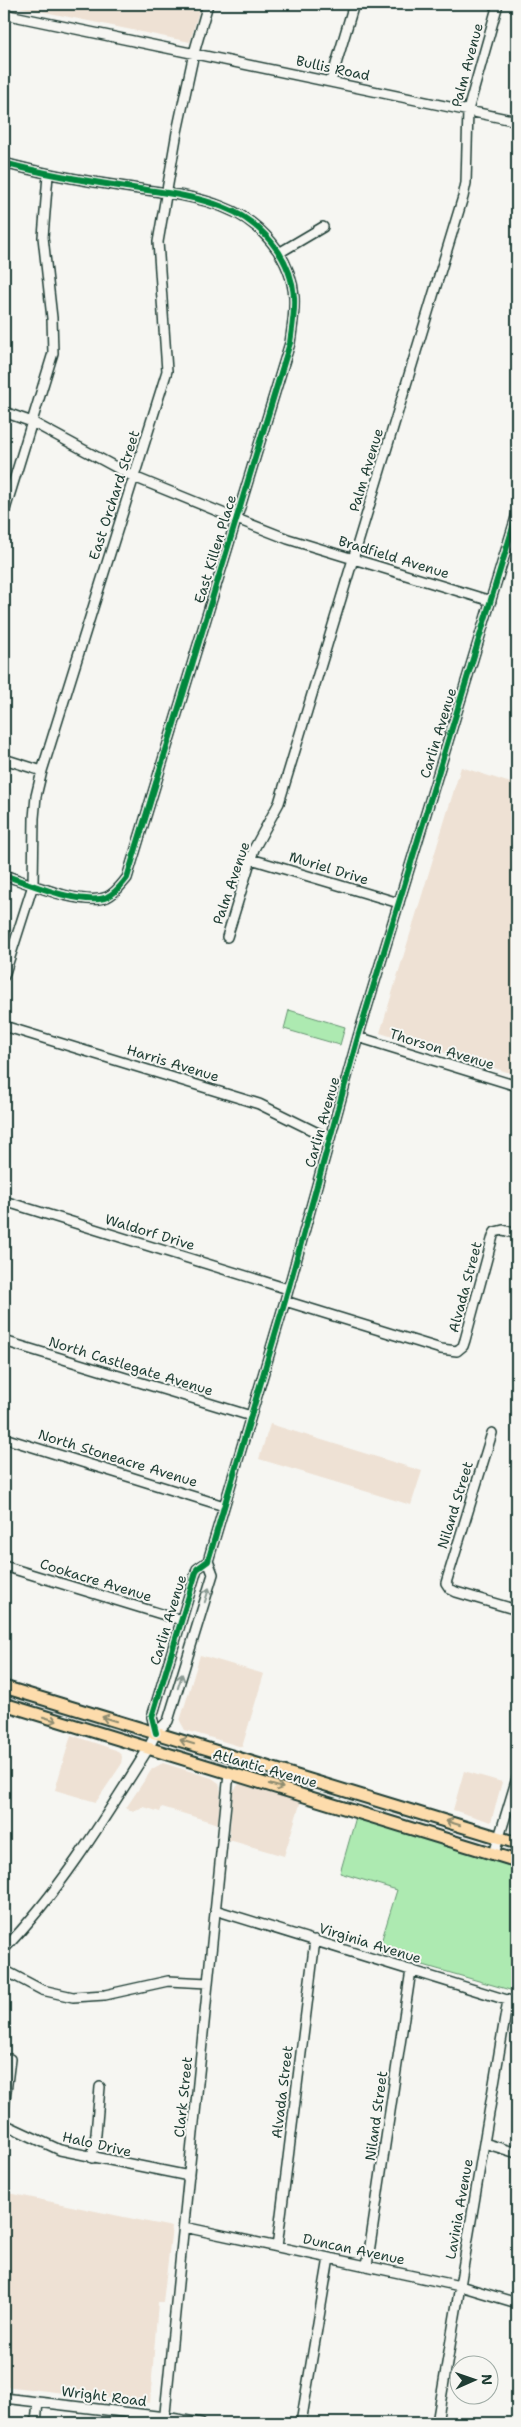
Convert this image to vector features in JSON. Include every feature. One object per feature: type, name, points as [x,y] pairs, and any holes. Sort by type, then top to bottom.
[{"type":"main road","name":"Atlantic Avenue","points":[[4,1689],[156,1733],[517,1843]]},
{"type":"main road","name":"Atlantic Avenue","points":[[4,1704],[517,1861]]},
{"type":"street","name":"East Orchard Street","points":[[4,976],[33,885],[34,818],[36,796],[42,771],[167,371],[158,242],[165,193],[194,53],[208,4]]},
{"type":"street","points":[[331,81],[354,4]]},
{"type":"street","name":"Palm Avenue","points":[[227,937],[252,858],[279,803],[463,197],[466,183],[468,110],[498,4]]},
{"type":"street","name":"Bullis Road","points":[[4,14],[517,121]]},
{"type":"street","name":"East Killen Place","points":[[4,163],[48,175],[165,193],[220,206],[234,212],[261,229],[279,253],[289,276],[294,296],[294,319],[290,343],[127,878],[114,893],[94,900],[71,896],[4,875]]},
{"type":"street","points":[[4,513],[53,353],[52,318],[42,237],[48,175]]},
{"type":"street","points":[[279,253],[323,227]]},
{"type":"street","name":"Bradfield Avenue","points":[[4,412],[32,422],[134,476],[288,539],[491,602]]},
{"type":"street","name":"Carlin Avenue","points":[[4,1949],[45,1902],[75,1862],[148,1749],[156,1733],[168,1721],[213,1574],[208,1561],[288,1289],[358,1037],[516,519]]},
{"type":"street","points":[[4,760],[42,771]]},
{"type":"street","name":"Muriel Drive","points":[[252,858],[399,903]]},
{"type":"street","name":"Harris Avenue","points":[[4,1026],[259,1104],[330,1139]]},
{"type":"street","name":"Thorson Avenue","points":[[358,1037],[517,1086]]},
{"type":"street","name":"Waldorf Drive","points":[[4,1202],[288,1289]]},
{"type":"street","name":"Alvada Street","points":[[284,1301],[441,1349],[457,1350],[463,1346],[493,1236],[498,1231],[517,1234]]},
{"type":"street","name":"North Castlegate Avenue","points":[[4,1341],[251,1416]]},
{"type":"street","name":"Niland Street","points":[[492,1433],[447,1575],[448,1586],[456,1592],[517,1610]]},
{"type":"street","name":"North Stoneacre Avenue","points":[[4,1438],[224,1506]]},
{"type":"street","name":"Carlin Avenue","points":[[156,1733],[152,1717],[181,1620],[197,1569],[208,1561]]},
{"type":"street","name":"Cookacre Avenue","points":[[4,1566],[181,1620]]},
{"type":"street","name":"Clark Street","points":[[164,2420],[229,1773]]},
{"type":"street","points":[[494,1854],[517,1778]]},
{"type":"street","name":"Virginia Avenue","points":[[216,1910],[513,2001]]},
{"type":"street","name":"Alvada Street","points":[[277,2247],[315,1940]]},
{"type":"street","points":[[4,1970],[42,1990],[73,1997],[105,1995],[160,1982],[208,1983]]},
{"type":"street","name":"Niland Street","points":[[368,2266],[411,1970]]},
{"type":"street","name":"Lavinia Avenue","points":[[437,2423],[484,2143],[513,2001]]},
{"type":"street","points":[[4,2108],[10,2059]]},
{"type":"street","points":[[92,2158],[97,2132],[100,2087]]},
{"type":"street","name":"Halo Drive","points":[[4,2124],[50,2147],[92,2158],[189,2176]]},
{"type":"street","points":[[484,2143],[517,2153]]},
{"type":"street","name":"Duncan Avenue","points":[[184,2227],[460,2286],[517,2303]]},
{"type":"street","points":[[301,2423],[329,2258]]},
{"type":"street","name":"Wright Road","points":[[4,2398],[164,2420],[201,2423]]},
{"type":"street","points":[[36,2423],[38,2402]]},
{"type":"shaded area","points":[[6,4],[201,4],[190,42]]},
{"type":"shaded area","points":[[461,767],[517,785],[517,1075],[380,1033]]},
{"type":"shaded area","points":[[270,1424],[422,1471],[411,1505],[259,1459]]},
{"type":"shaded area","points":[[200,1655],[264,1674],[242,1747],[185,1730],[180,1721]]},
{"type":"shaded area","points":[[71,1735],[116,1750],[122,1756],[121,1765],[96,1802],[55,1790]]},
{"type":"shaded area","points":[[163,1763],[212,1778],[219,1783],[221,1792],[218,1824],[162,1807],[160,1812],[144,1807],[132,1811],[126,1808],[152,1769]]},
{"type":"shaded area","points":[[464,1771],[502,1782],[491,1822],[453,1810]]},
{"type":"shaded area","points":[[241,1782],[301,1801],[284,1856],[229,1840],[233,1791]]},
{"type":"shaded area","points":[[4,2192],[172,2227],[163,2302],[158,2302],[150,2403],[4,2386]]},
{"type":"green space","points":[[289,1010],[345,1027],[340,1045],[284,1029]]},
{"type":"green space","points":[[356,1817],[517,1868],[517,1992],[378,1952],[397,1890],[340,1873]]},
{"type":"cycle path","points":[[4,163],[65,177],[188,197],[212,203],[237,213],[261,231],[280,254],[292,282],[294,297],[290,343],[127,878],[118,889],[107,897],[84,899],[56,893],[4,875]]},
{"type":"cycle path","points":[[156,1733],[152,1717],[197,1569],[208,1561],[285,1301],[358,1037],[517,514]]}]
